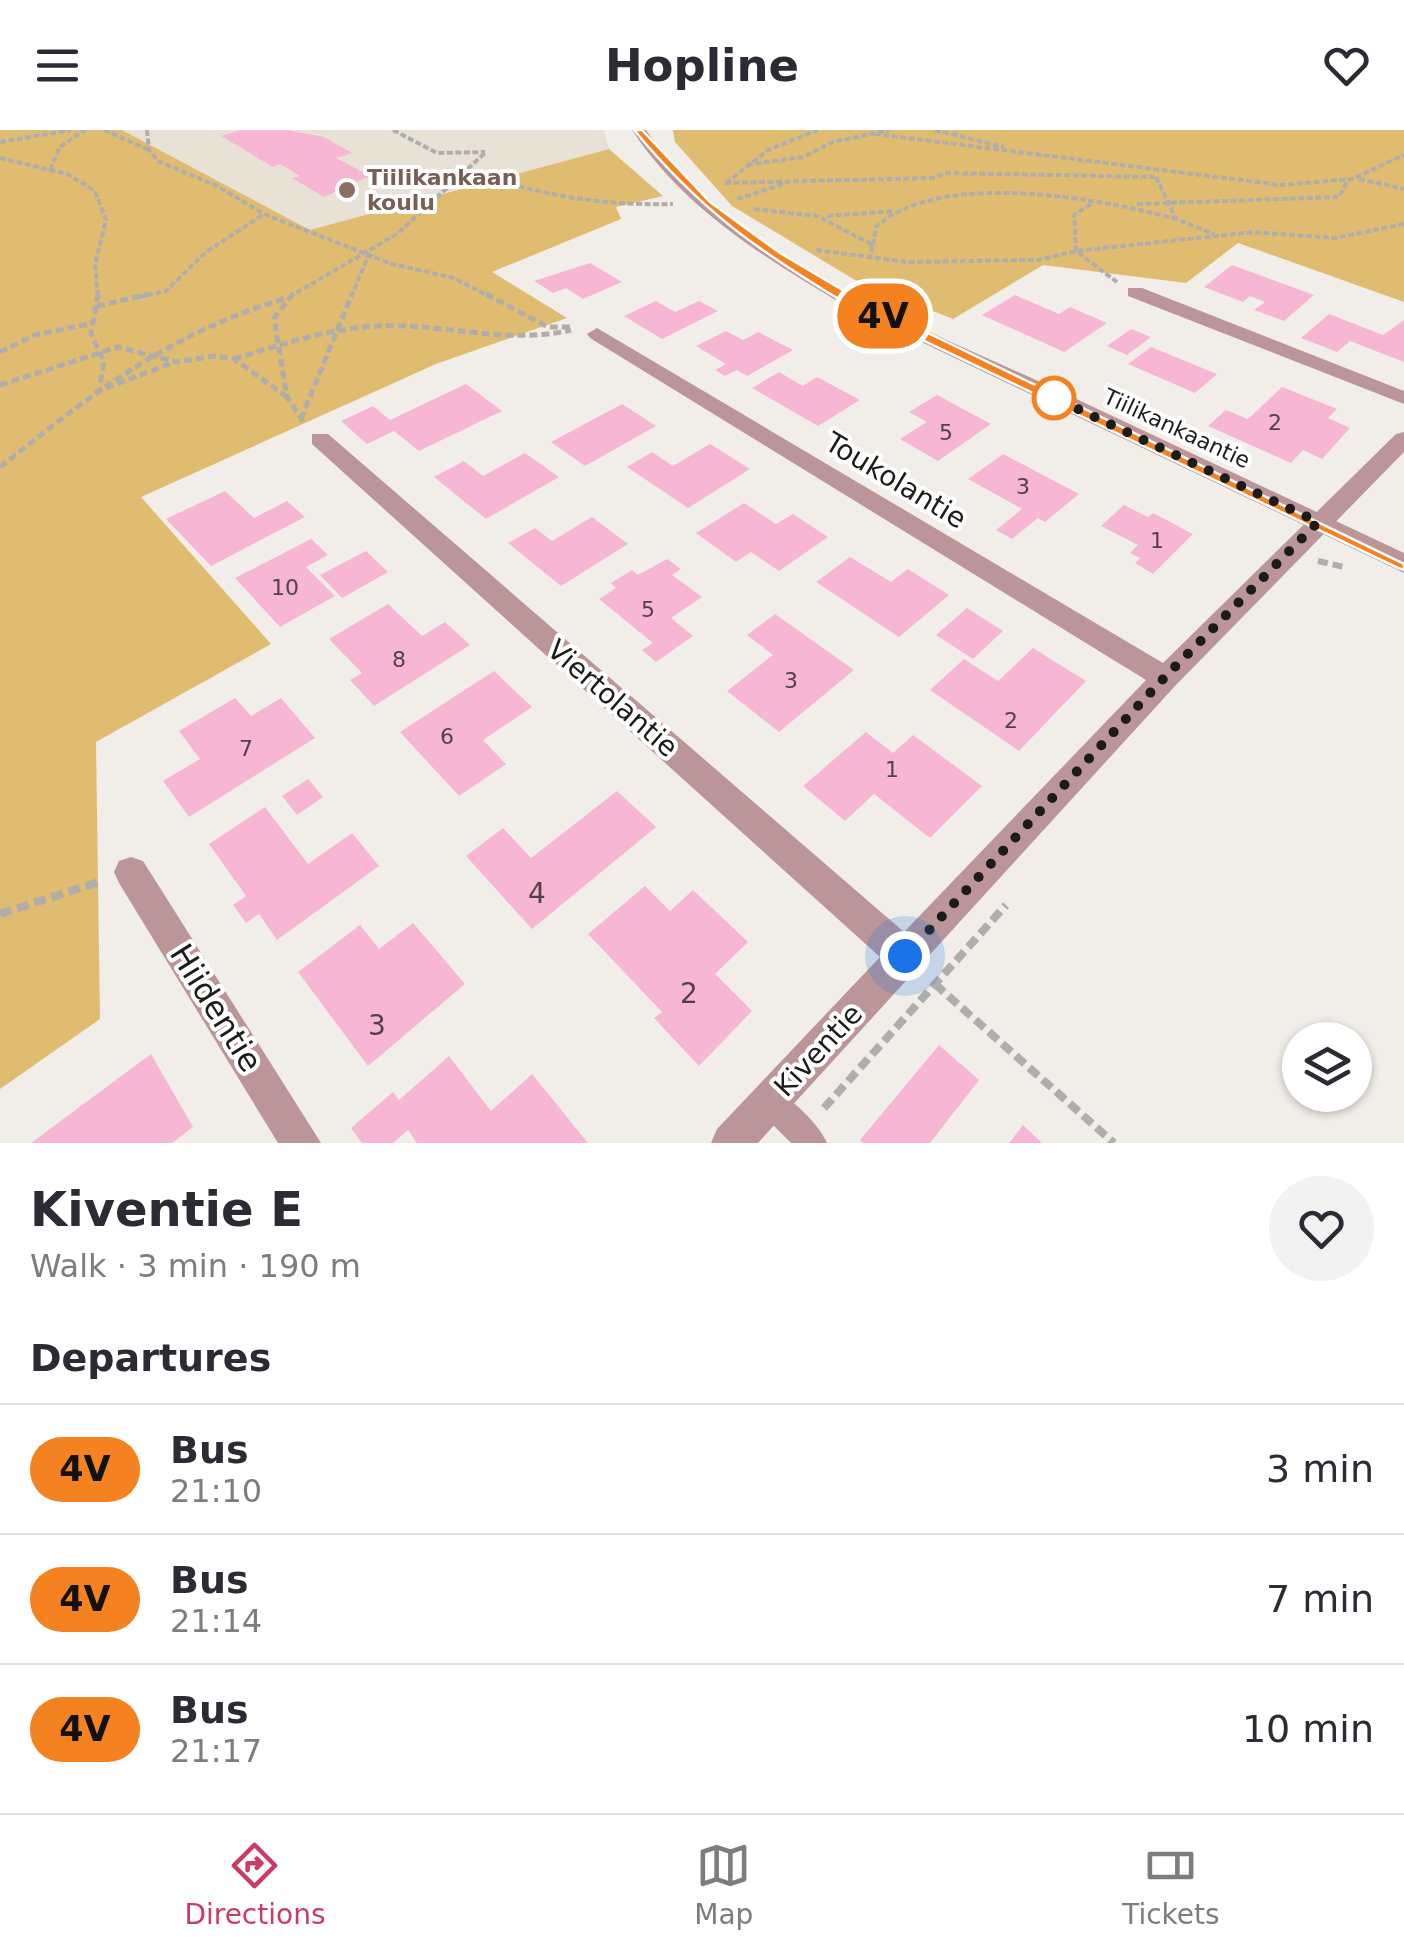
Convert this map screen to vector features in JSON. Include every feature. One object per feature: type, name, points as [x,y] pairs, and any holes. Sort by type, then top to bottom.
[{"type":"street","name":"Tiilikankaantie","points":[[639,130],[708,205],[775,256],[868,309],[1404,564]]},
{"type":"street","points":[[1136,292],[1404,398]]},
{"type":"street","name":"Toukolantie","points":[[587,331],[1164,678]]},
{"type":"street","name":"Viertolantie","points":[[310,429],[905,956]]},
{"type":"street","name":"Kiventie","points":[[732,1143],[1164,678],[1404,439]]},
{"type":"street","name":"Hiidentie","points":[[131,872],[301,1143]]},
{"type":"lane","points":[[770,1102],[812,1143]]},
{"type":"path","points":[[0,142],[71,130]]},
{"type":"path","points":[[50,170],[50,162],[66,142],[85,130]]},
{"type":"path","points":[[104,130],[264,214],[368,253],[454,278],[548,327],[587,331]]},
{"type":"path","points":[[147,130],[148,150]]},
{"type":"path","points":[[0,467],[144,354],[247,308],[287,298],[368,253],[397,234],[470,171],[486,152],[424,150],[393,130]]},
{"type":"path","points":[[818,130],[746,165],[778,163],[833,142],[890,130]]},
{"type":"path","points":[[935,130],[1045,156]]},
{"type":"path","points":[[11,140],[15,131]]},
{"type":"path","points":[[61,131],[66,142]]},
{"type":"path","points":[[874,134],[1155,174]]},
{"type":"path","points":[[725,183],[931,178],[948,173],[1155,174],[1322,187],[1382,169],[1404,154]]},
{"type":"path","points":[[0,158],[88,184],[104,200],[106,218],[95,260],[96,306],[88,324],[89,340],[104,362],[100,385]]},
{"type":"path","points":[[32,166],[50,162]]},
{"type":"path","points":[[470,171],[535,194],[634,205],[682,202]]},
{"type":"path","points":[[1155,174],[1176,219]]},
{"type":"path","points":[[1350,179],[1404,189]]},
{"type":"path","points":[[869,257],[876,227],[896,211],[916,203],[1059,196],[1090,204],[1339,197],[1350,179]]},
{"type":"path","points":[[708,205],[796,180]]},
{"type":"path","points":[[448,187],[504,185]]},
{"type":"path","points":[[1090,204],[1074,215],[1076,251],[1098,272],[1136,292]]},
{"type":"path","points":[[1131,204],[1220,236]]},
{"type":"path","points":[[708,205],[736,207]]},
{"type":"path","points":[[747,209],[824,216],[896,211]]},
{"type":"path","points":[[96,306],[166,291],[206,252],[264,214]]},
{"type":"path","points":[[824,216],[873,245]]},
{"type":"path","points":[[775,256],[804,249],[906,262],[1038,260],[1076,251],[1253,232],[1335,238],[1404,224]]},
{"type":"path","points":[[310,429],[338,333],[368,253]]},
{"type":"path","points":[[287,298],[274,318],[287,397]]},
{"type":"path","points":[[0,352],[35,336],[88,324]]},
{"type":"path","points":[[90,394],[176,362],[215,356],[234,359],[338,333],[393,326],[422,332],[537,340],[587,331]]},
{"type":"path","points":[[0,385],[118,347],[176,362]]},
{"type":"path","points":[[234,359],[287,397],[310,429]]},
{"type":"path","points":[[0,914],[131,872]]},
{"type":"path","points":[[905,956],[1114,1143]]},
{"type":"shaded area","points":[[0,130],[122,130],[310,230],[609,149],[663,196],[616,207],[621,219],[492,272],[567,318],[436,364],[141,497],[271,644],[96,742],[100,1019],[0,1089]]},
{"type":"shaded area","name":"Tiilikankaan koulu","points":[[122,130],[604,130],[609,149],[310,230]]},
{"type":"shaded area","points":[[673,130],[1404,130],[1404,302],[1238,243],[1186,283],[1043,265],[953,319],[855,280],[732,206],[675,142]]},
{"type":"building","points":[[240,130],[286,130],[324,137],[352,153],[336,158],[370,176],[324,197],[292,178],[300,176],[280,164],[273,167],[221,136]]},
{"type":"building","points":[[590,263],[622,282],[583,299],[566,288],[553,293],[534,281]]},
{"type":"building","points":[[1232,265],[1314,295],[1284,321],[1254,310],[1265,302],[1250,296],[1243,302],[1204,287]]},
{"type":"building","points":[[1015,295],[1059,314],[1070,307],[1107,323],[1064,352],[982,315]]},
{"type":"building","points":[[656,301],[675,312],[699,301],[718,311],[662,339],[624,316]]},
{"type":"building","points":[[1329,314],[1383,335],[1404,320],[1404,362],[1350,341],[1337,352],[1301,338]]},
{"type":"building","points":[[1131,329],[1151,337],[1127,355],[1107,346]]},
{"type":"building","points":[[726,331],[743,340],[758,332],[793,350],[747,376],[737,370],[725,376],[715,370],[726,364],[696,346]]},
{"type":"building","points":[[1151,347],[1217,374],[1195,393],[1128,364]]},
{"type":"building","points":[[779,372],[803,386],[817,377],[860,400],[818,426],[752,388]]},
{"type":"building","points":[[466,384],[502,411],[419,451],[394,431],[367,444],[341,421],[373,406],[390,420]]},
{"type":"building","points":[[1282,387],[1337,409],[1328,418],[1350,428],[1322,459],[1303,450],[1291,463],[1208,426],[1226,410],[1248,419]]},
{"type":"building","points":[[937,395],[991,424],[938,461],[900,439],[927,422],[909,412]]},
{"type":"building","points":[[622,404],[656,426],[585,466],[551,442]]},
{"type":"building","points":[[710,444],[750,469],[688,508],[627,467],[652,452],[673,466]]},
{"type":"building","points":[[525,453],[559,477],[486,519],[434,477],[464,461],[483,476]]},
{"type":"building","points":[[1003,454],[1079,494],[1045,522],[1038,518],[1012,539],[996,530],[1022,509],[968,479]]},
{"type":"building","points":[[225,491],[254,518],[287,501],[305,517],[211,566],[166,519]]},
{"type":"building","points":[[744,503],[776,524],[793,514],[828,537],[779,571],[751,552],[736,562],[696,533]]},
{"type":"building","points":[[1124,505],[1148,517],[1153,513],[1193,534],[1153,574],[1135,563],[1140,558],[1130,553],[1138,545],[1101,526]]},
{"type":"building","points":[[592,517],[628,544],[561,586],[508,543],[535,528],[552,541]]},
{"type":"building","points":[[311,539],[328,555],[306,567],[335,596],[280,627],[235,578]]},
{"type":"building","points":[[366,551],[388,572],[342,598],[320,575]]},
{"type":"building","points":[[850,557],[891,582],[908,569],[949,595],[899,637],[816,582]]},
{"type":"building","points":[[667,559],[681,569],[672,575],[702,597],[671,618],[693,636],[656,662],[642,650],[653,643],[599,599],[616,588],[611,583],[632,570],[638,575]]},
{"type":"building","points":[[388,604],[422,636],[445,622],[470,645],[374,706],[350,680],[362,673],[329,639]]},
{"type":"building","points":[[967,608],[1003,631],[973,659],[936,635]]},
{"type":"building","points":[[775,614],[854,670],[779,732],[727,691],[773,655],[747,635]]},
{"type":"building","points":[[1033,648],[1086,681],[1019,751],[930,690],[964,659],[998,681]]},
{"type":"building","points":[[494,671],[532,707],[483,740],[506,764],[459,796],[400,732]]},
{"type":"building","points":[[235,698],[251,716],[281,698],[315,738],[189,817],[163,781],[200,759],[179,731]]},
{"type":"building","points":[[866,732],[893,753],[913,735],[982,786],[930,838],[874,794],[845,821],[803,786]]},
{"type":"building","points":[[308,779],[323,797],[297,815],[282,796]]},
{"type":"building","points":[[617,791],[656,827],[532,929],[466,856],[503,828],[531,858]]},
{"type":"building","points":[[265,807],[308,864],[352,833],[379,866],[277,940],[259,914],[246,923],[233,905],[246,896],[209,844]]},
{"type":"building","points":[[645,886],[670,911],[693,890],[748,942],[715,974],[752,1011],[699,1066],[654,1018],[662,1012],[588,934]]},
{"type":"building","points":[[413,923],[465,984],[368,1066],[298,972],[360,925],[379,949]]},
{"type":"building","points":[[939,1045],[979,1080],[930,1143],[863,1143],[860,1140]]},
{"type":"building","points":[[151,1054],[193,1127],[172,1143],[31,1143]]},
{"type":"building","points":[[449,1056],[491,1111],[532,1074],[588,1143],[417,1143],[408,1130],[393,1143],[362,1143],[351,1128],[393,1092],[399,1100]]},
{"type":"building","points":[[1023,1125],[1042,1143],[1009,1143]]},
{"type":"bus line","name":"4V","points":[[639,130],[706,204],[775,256],[851,301],[1404,564]]},
{"type":"place","name":"Tiilikankaan koulu","points":[[347,190]]},
{"type":"route","points":[[905,956],[1164,678],[1318,522],[1048,395],[1054,398]]}]
